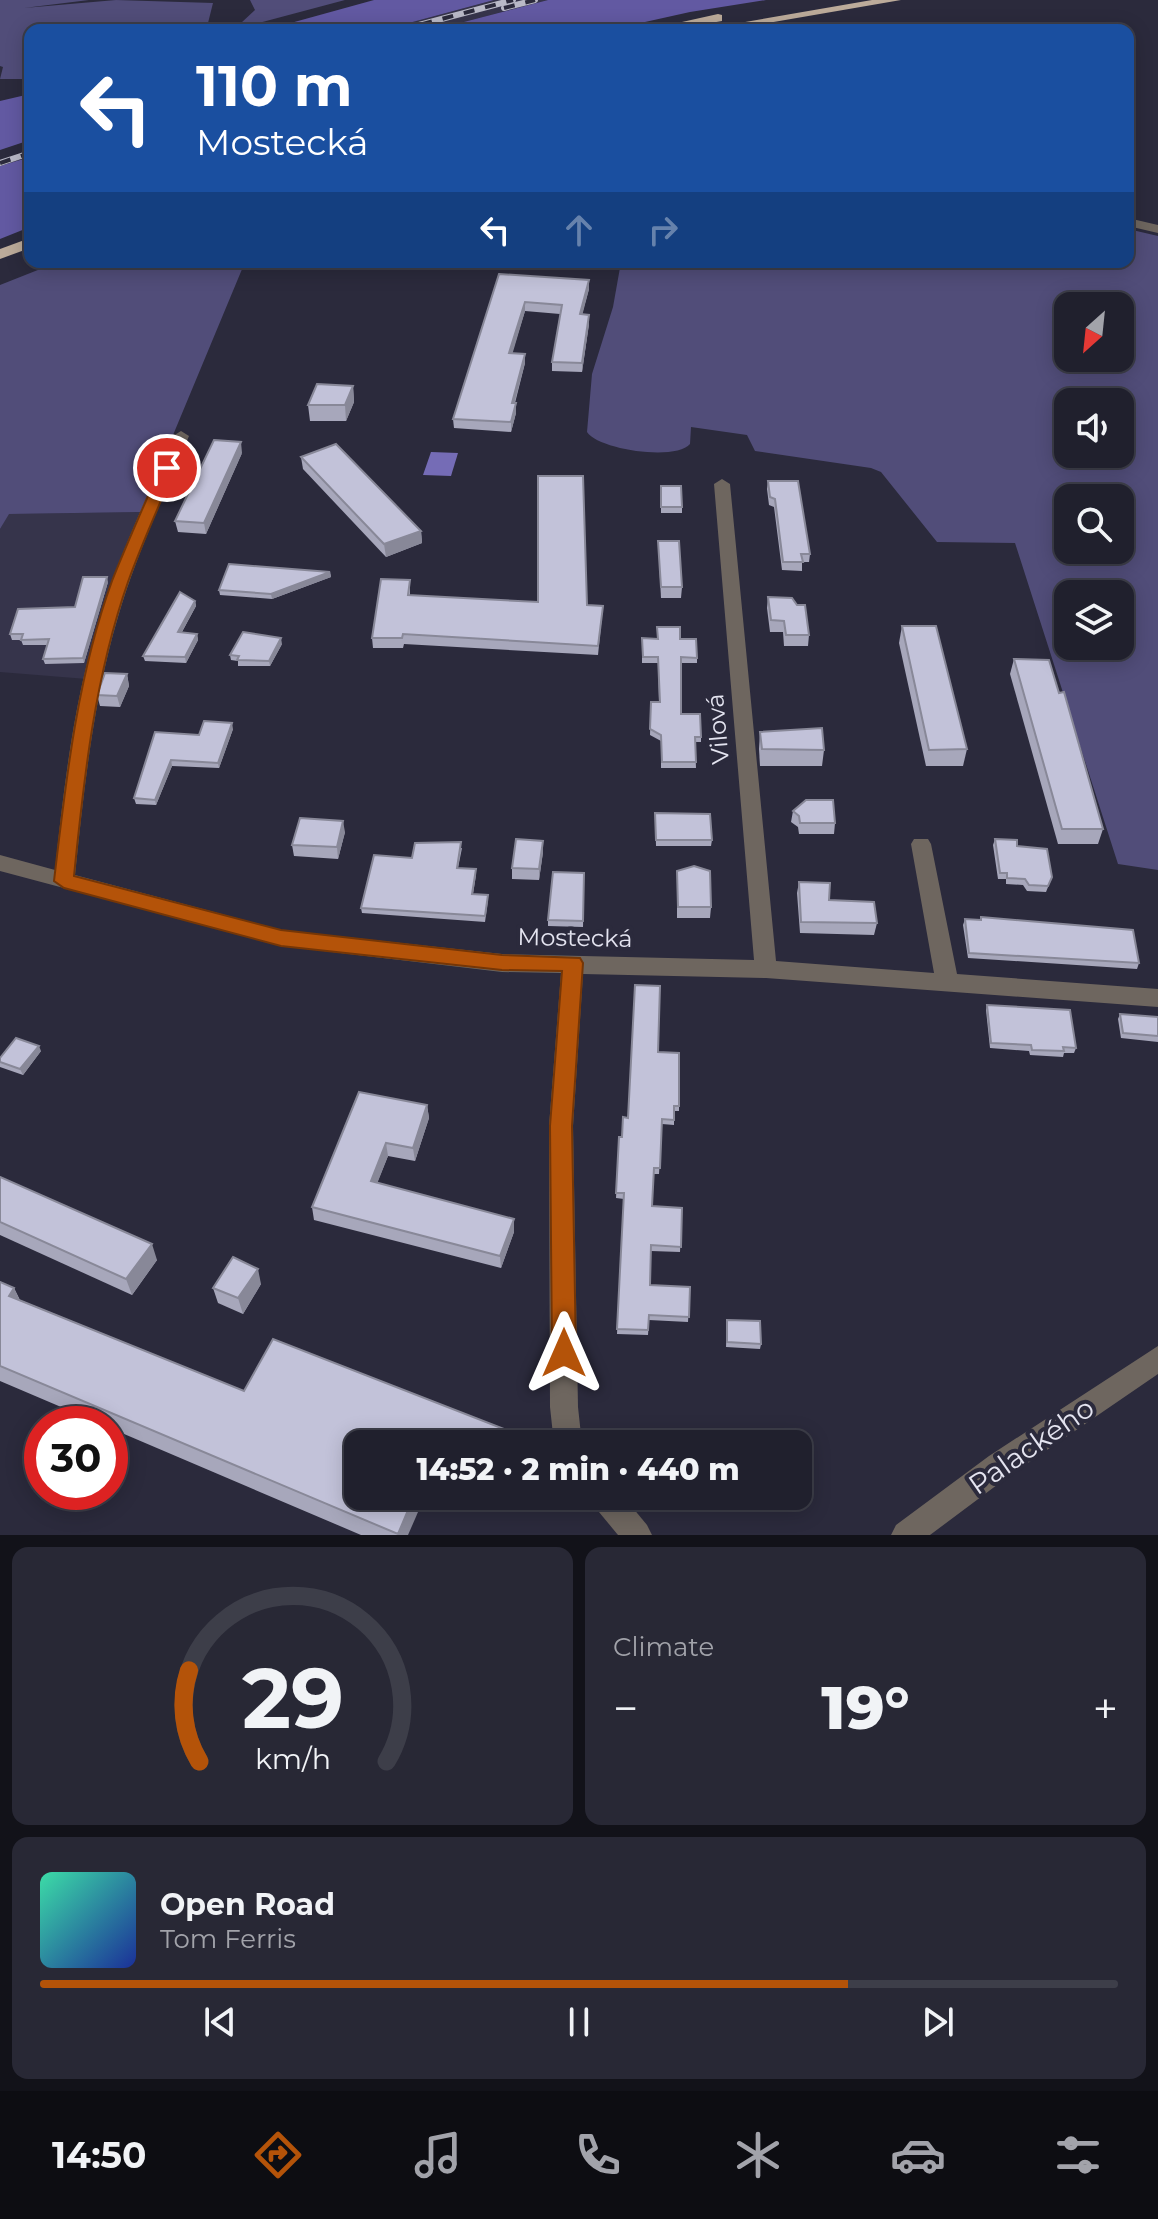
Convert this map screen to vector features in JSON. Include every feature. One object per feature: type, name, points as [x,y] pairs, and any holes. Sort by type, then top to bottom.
[{"type":"highway","points":[[688,24],[830,0]]},
{"type":"highway","points":[[743,24],[895,0]]},
{"type":"highway","points":[[0,254],[24,245]]},
{"type":"highway","points":[[0,269],[24,260]]},
{"type":"street","points":[[1134,223],[1158,229]]},
{"type":"street","points":[[64,881],[75,783],[93,677],[120,583],[181,436]]},
{"type":"street","name":"Vilová","points":[[722,484],[766,969]]},
{"type":"street","points":[[921,844],[947,983]]},
{"type":"street","name":"Mostecká","points":[[0,863],[281,938],[502,963],[766,969],[1158,998]]},
{"type":"street","points":[[566,1430],[561,1126],[573,963]]},
{"type":"street","name":"Palackého","points":[[906,1535],[999,1466],[1158,1359]]},
{"type":"street","points":[[616,1510],[637,1535]]},
{"type":"shaded area","points":[[0,0],[89,0],[24,8],[116,0],[213,3],[205,24],[24,24],[24,79],[0,79],[3,67],[0,66]]},
{"type":"shaded area","points":[[250,0],[345,0],[255,24],[241,23],[255,10]]},
{"type":"shaded area","points":[[374,0],[494,0],[405,24],[287,24]]},
{"type":"shaded area","points":[[494,0],[548,0],[456,24],[405,24]]},
{"type":"shaded area","points":[[548,0],[766,0],[636,24],[456,24]]},
{"type":"shaded area","points":[[24,95],[24,142],[0,150],[0,101]]},
{"type":"shaded area","points":[[24,159],[24,229],[0,239],[0,166]]},
{"type":"shaded area","points":[[1134,230],[1158,236],[1158,870],[1118,864],[1015,543],[937,542],[881,472],[755,451],[747,435],[691,427],[690,444],[670,452],[638,451],[606,444],[587,432],[592,374],[613,307],[620,268],[1134,268]]},
{"type":"shaded area","points":[[43,268],[243,268],[141,512],[9,514],[0,529],[0,285]]},
{"type":"shaded area","points":[[431,452],[458,453],[451,476],[423,475]]},
{"type":"shaded area","points":[[141,512],[87,679],[0,672],[0,529],[8,514]]},
{"type":"building","points":[[499,274],[589,280],[580,314],[589,315],[582,363],[552,362],[562,305],[525,302],[509,353],[525,354],[512,403],[516,403],[511,422],[453,419]]},
{"type":"building","points":[[317,384],[353,386],[345,405],[308,405]]},
{"type":"building","points":[[214,440],[241,442],[204,523],[175,521]]},
{"type":"building","points":[[336,444],[421,531],[384,544],[301,457]]},
{"type":"building","points":[[538,476],[583,476],[587,605],[603,606],[598,646],[403,634],[402,638],[372,638],[381,579],[410,580],[408,595],[538,602]]},
{"type":"building","points":[[768,481],[798,481],[810,554],[801,554],[803,562],[783,562],[775,499],[770,497]]},
{"type":"building","points":[[661,486],[681,486],[682,507],[661,507]]},
{"type":"building","points":[[658,541],[679,541],[682,587],[661,587]]},
{"type":"building","points":[[229,564],[330,572],[271,594],[219,590]]},
{"type":"building","points":[[83,577],[107,577],[83,658],[43,659],[49,639],[21,640],[23,634],[10,634],[18,609],[75,607]]},
{"type":"building","points":[[180,592],[195,601],[178,632],[197,634],[185,657],[143,656]]},
{"type":"building","points":[[768,597],[792,598],[797,605],[805,605],[809,635],[786,635],[784,621],[771,620]]},
{"type":"building","points":[[902,626],[936,626],[967,749],[929,750]]},
{"type":"building","points":[[657,627],[680,627],[680,639],[696,639],[697,658],[681,657],[681,714],[700,714],[701,737],[695,737],[696,762],[662,762],[661,735],[650,729],[651,702],[660,702],[658,657],[643,657],[642,638],[658,639]]},
{"type":"building","points":[[243,632],[281,638],[269,661],[237,660],[239,656],[230,655]]},
{"type":"building","points":[[1014,659],[1049,660],[1059,693],[1064,692],[1103,829],[1062,829]]},
{"type":"building","points":[[105,673],[127,674],[117,696],[97,695]]},
{"type":"building","points":[[204,721],[232,723],[218,763],[171,760],[155,800],[134,798],[155,732],[199,735]]},
{"type":"building","points":[[822,728],[824,750],[762,749],[760,732]]},
{"type":"building","points":[[806,800],[833,800],[835,823],[800,823],[799,816],[793,811]]},
{"type":"building","points":[[655,813],[710,814],[712,840],[656,840]]},
{"type":"building","points":[[300,818],[343,821],[337,847],[292,845]]},
{"type":"building","points":[[516,839],[543,841],[539,869],[512,868]]},
{"type":"building","points":[[995,839],[1017,840],[1017,846],[1047,849],[1052,877],[1048,886],[1029,885],[1025,879],[1007,878],[1007,873],[1000,873]]},
{"type":"building","points":[[461,842],[457,868],[476,869],[472,894],[488,895],[485,916],[361,908],[374,855],[412,858],[415,843]]},
{"type":"building","points":[[694,866],[710,871],[711,907],[678,907],[677,871]]},
{"type":"building","points":[[553,872],[584,873],[583,921],[548,920]]},
{"type":"building","points":[[799,882],[830,883],[829,900],[874,902],[877,923],[801,922]]},
{"type":"building","points":[[981,917],[1133,930],[1139,963],[969,953],[965,919],[981,920]]},
{"type":"building","points":[[635,985],[660,986],[658,1052],[679,1053],[679,1106],[674,1106],[674,1120],[662,1119],[660,1168],[654,1168],[652,1206],[682,1208],[681,1247],[651,1245],[650,1285],[690,1287],[689,1317],[649,1315],[648,1330],[617,1329],[624,1193],[616,1193],[619,1137],[622,1137],[623,1117],[628,1118]]},
{"type":"building","points":[[987,1005],[1070,1010],[1076,1048],[1063,1047],[1064,1051],[1032,1050],[1031,1045],[991,1043]]},
{"type":"building","points":[[1120,1014],[1158,1017],[1158,1036],[1123,1033]]},
{"type":"building","points":[[16,1038],[39,1046],[20,1069],[0,1062]]},
{"type":"building","points":[[359,1092],[427,1105],[413,1148],[386,1143],[371,1181],[514,1219],[500,1256],[312,1207]]},
{"type":"building","points":[[0,1177],[152,1244],[126,1279],[0,1222]]},
{"type":"building","points":[[233,1257],[258,1269],[238,1298],[213,1288]]},
{"type":"building","points":[[0,1282],[14,1288],[9,1296],[244,1391],[273,1339],[506,1430],[344,1430],[344,1510],[408,1510],[398,1534],[128,1420],[128,1406],[95,1406],[0,1366]]},
{"type":"building","points":[[727,1320],[760,1321],[761,1344],[727,1342]]},
{"type":"railway","points":[[423,24],[513,0]]},
{"type":"railway","points":[[504,8],[535,0]]},
{"type":"railway","points":[[0,163],[24,155]]},
{"type":"route","points":[[167,468],[120,583],[93,677],[75,783],[64,881],[281,938],[502,963],[573,963],[561,1126],[564,1353]]}]
